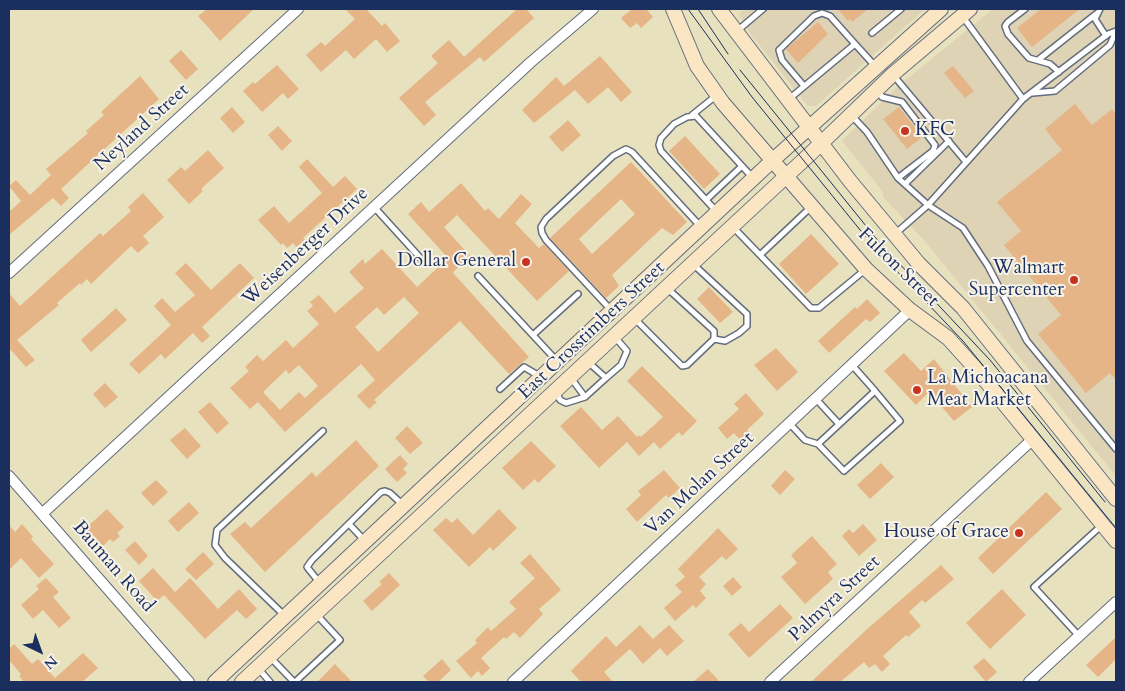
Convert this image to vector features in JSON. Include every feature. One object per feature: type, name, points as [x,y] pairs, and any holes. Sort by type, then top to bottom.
[{"type":"main road","name":"Fulton Street","points":[[673,9],[697,66],[717,94],[866,268],[910,310],[948,338],[1033,438],[1116,541]]},
{"type":"main road","name":"East Crosstimbers Street","points":[[215,682],[432,482],[753,178],[941,9]]},
{"type":"main road","name":"Fulton Street","points":[[722,10],[821,143],[894,235],[963,308],[1116,499]]},
{"type":"main road","name":"East Crosstimbers Street","points":[[242,682],[786,176],[850,114],[963,11]]},
{"type":"main road","points":[[654,272],[666,287]]},
{"type":"main road","points":[[542,378],[555,390]]},
{"type":"main road","points":[[432,482],[442,495]]},
{"type":"main road","points":[[321,584],[333,597]]},
{"type":"street","name":"Neyland Street","points":[[9,274],[298,9]]},
{"type":"street","name":"Weisenberger Drive","points":[[43,513],[532,62],[593,9]]},
{"type":"street","name":"Van Molan Street","points":[[513,682],[910,310]]},
{"type":"street","name":"Palmyra Street","points":[[770,682],[1033,438]]},
{"type":"street","name":"Bauman Road","points":[[9,476],[189,682]]},
{"type":"street","points":[[1029,682],[1116,602]]},
{"type":"lane","points":[[737,31],[763,9]]},
{"type":"lane","points":[[872,33],[901,9]]},
{"type":"lane","points":[[1025,9],[1008,22],[1006,30],[1029,58],[1050,64],[1059,72]]},
{"type":"lane","points":[[1038,60],[1100,9]]},
{"type":"lane","points":[[963,11],[1024,99]]},
{"type":"lane","points":[[804,86],[782,60],[779,50],[814,16],[822,13],[830,16],[876,67]]},
{"type":"lane","points":[[1096,14],[1097,24],[1106,36]]},
{"type":"lane","points":[[1031,94],[1055,91],[1110,45],[1116,31]]},
{"type":"lane","points":[[894,235],[928,205],[966,162],[988,141],[1024,99],[1106,36],[1116,31]]},
{"type":"lane","points":[[789,99],[855,44]]},
{"type":"lane","points":[[893,74],[966,162]]},
{"type":"lane","points":[[876,90],[882,97],[902,102],[935,145],[933,151],[898,178]]},
{"type":"lane","points":[[717,94],[692,115],[674,124],[661,138],[659,145],[661,151],[717,212]]},
{"type":"lane","points":[[850,114],[867,132],[898,178],[928,205],[963,228],[988,266],[1027,340],[1116,449]]},
{"type":"lane","points":[[692,115],[700,119],[753,178]]},
{"type":"lane","points":[[905,184],[949,141]]},
{"type":"lane","points":[[612,312],[546,240],[541,227],[546,219],[613,156],[626,148],[702,227]]},
{"type":"lane","points":[[706,200],[742,166]]},
{"type":"lane","points":[[760,255],[812,206]]},
{"type":"lane","points":[[374,208],[424,262]]},
{"type":"lane","points":[[732,226],[810,308],[819,308],[866,268]]},
{"type":"lane","points":[[692,263],[747,314],[747,326],[739,333],[725,341],[714,340]]},
{"type":"lane","points":[[478,276],[558,362]]},
{"type":"lane","points":[[634,317],[682,366],[687,365],[714,340],[714,330],[666,287]]},
{"type":"lane","points":[[533,335],[578,294]]},
{"type":"lane","points":[[555,390],[560,400],[566,403],[585,397],[621,365],[627,351],[614,336]]},
{"type":"lane","points":[[587,361],[606,378]]},
{"type":"lane","points":[[790,424],[805,440],[818,444],[844,471],[900,421],[852,365]]},
{"type":"lane","points":[[500,389],[524,367],[542,378]]},
{"type":"lane","points":[[570,377],[585,397]]},
{"type":"lane","points":[[818,444],[876,391]]},
{"type":"lane","points":[[816,399],[839,424]]},
{"type":"lane","points":[[286,616],[225,558],[215,545],[218,530],[323,431]]},
{"type":"lane","points":[[321,584],[307,567],[349,524],[385,491],[404,507]]},
{"type":"lane","points":[[349,524],[366,542]]},
{"type":"lane","points":[[1079,636],[1034,587],[1102,524]]},
{"type":"lane","points":[[269,657],[294,682],[340,640],[316,613]]},
{"type":"lane","points":[[257,668],[270,682]]},
{"type":"shaded area","points":[[745,9],[925,9],[816,106],[808,106],[749,32],[739,14]]},
{"type":"shaded area","points":[[993,9],[1116,9],[1116,476],[923,239],[883,197],[883,192],[842,141],[897,87]]},
{"type":"building","points":[[207,9],[254,9],[220,41],[198,16]]},
{"type":"building","points":[[345,9],[366,9],[382,26],[385,23],[400,41],[387,52],[376,39],[354,59],[346,50],[321,72],[306,55],[321,42],[325,46],[355,19]]},
{"type":"building","points":[[517,9],[526,9],[534,18],[484,62],[480,57],[425,102],[436,115],[424,126],[399,98],[438,63],[431,56],[449,40],[464,57]]},
{"type":"building","points":[[632,9],[646,9],[653,17],[641,28],[637,23],[630,28],[621,18]]},
{"type":"building","points":[[838,9],[868,9],[852,22],[850,19],[848,21]]},
{"type":"building","points":[[1041,9],[1080,9],[1032,47],[1017,28]]},
{"type":"building","points":[[818,22],[828,34],[798,63],[786,49]]},
{"type":"building","points":[[181,50],[198,69],[186,80],[169,61]]},
{"type":"building","points":[[600,56],[632,92],[621,102],[608,87],[588,104],[575,90],[534,123],[522,110],[556,77],[564,86]]},
{"type":"building","points":[[277,65],[299,89],[288,99],[283,93],[262,112],[243,91],[253,82],[255,84]]},
{"type":"building","points":[[953,66],[974,91],[965,98],[944,73]]},
{"type":"building","points":[[140,76],[159,99],[61,189],[69,198],[61,206],[53,198],[9,235],[9,212],[21,201],[9,186],[16,180],[30,195],[51,175],[46,169],[88,133],[86,131],[104,115],[101,112]]},
{"type":"building","name":"Walmart Supercenter","points":[[1075,104],[1092,125],[1112,109],[1116,115],[1116,380],[1110,373],[1086,393],[1038,334],[1061,315],[1004,245],[1021,231],[997,202],[1062,150],[1045,129]]},
{"type":"building","points":[[232,107],[245,122],[233,133],[220,118]]},
{"type":"building","name":"KFC","points":[[899,107],[922,137],[907,149],[883,119]]},
{"type":"building","points":[[568,120],[581,135],[562,152],[549,137]]},
{"type":"building","points":[[278,126],[292,141],[282,151],[268,135]]},
{"type":"building","points":[[685,136],[720,174],[704,189],[669,151]]},
{"type":"building","points":[[208,150],[224,168],[201,189],[203,191],[189,204],[167,180],[181,167],[185,171]]},
{"type":"building","points":[[307,159],[333,187],[345,176],[357,189],[303,238],[305,240],[296,247],[293,243],[287,248],[283,243],[281,245],[258,220],[274,206],[289,223],[322,193],[299,167]]},
{"type":"building","points":[[631,162],[687,222],[673,235],[662,228],[612,275],[619,286],[606,298],[550,238]],"holes":[[[621,199],[635,214],[592,254],[579,239]]]},
{"type":"building","points":[[461,183],[485,211],[488,208],[499,219],[521,194],[532,204],[515,223],[539,248],[544,244],[569,271],[537,301],[457,215],[444,227],[470,256],[453,272],[454,274],[529,357],[509,374],[460,321],[374,400],[377,402],[369,409],[357,396],[375,380],[361,364],[285,432],[258,402],[250,409],[230,388],[249,371],[245,367],[257,355],[263,361],[286,340],[293,348],[319,324],[307,311],[313,306],[310,302],[319,295],[335,313],[364,288],[349,272],[363,259],[365,264],[382,249],[417,287],[448,258],[408,214],[421,202],[429,212]],"holes":[[[404,297],[419,313],[378,352],[355,327],[377,307],[384,315]],[[299,365],[318,386],[305,398],[299,392],[280,410],[263,392],[286,370],[289,374]]]},
{"type":"building","points":[[143,193],[164,217],[143,236],[149,243],[138,253],[131,246],[91,284],[87,279],[81,285],[80,283],[57,303],[59,305],[17,340],[35,360],[26,367],[9,348],[9,293],[20,306],[100,233],[103,236],[131,211],[128,207]]},
{"type":"building","points":[[811,234],[839,264],[806,294],[779,264]]},
{"type":"building","points":[[186,263],[211,290],[240,263],[254,278],[202,327],[210,336],[202,343],[193,333],[165,359],[161,354],[139,374],[129,364],[171,325],[154,306],[162,298],[175,312],[195,295],[175,273]]},
{"type":"building","points":[[709,287],[733,312],[720,323],[697,299]]},
{"type":"building","points":[[867,299],[880,313],[870,322],[866,319],[829,353],[818,341],[855,307],[857,309]]},
{"type":"building","points":[[116,308],[127,320],[91,352],[81,340]]},
{"type":"building","points":[[776,348],[798,372],[777,391],[754,365]]},
{"type":"building","name":"La Michoacana Meat Market","points":[[904,353],[921,371],[934,359],[972,407],[954,421],[929,392],[916,405],[884,371]]},
{"type":"building","points":[[642,366],[697,421],[682,436],[679,432],[660,449],[654,442],[639,456],[627,442],[599,468],[560,426],[581,407],[602,430],[618,416],[637,437],[640,435],[641,437],[663,417],[627,381]]},
{"type":"building","points":[[105,383],[118,397],[105,408],[93,394]]},
{"type":"building","points":[[746,393],[764,414],[747,430],[752,435],[743,443],[734,433],[727,439],[718,428],[739,409],[734,404]]},
{"type":"building","points":[[210,402],[229,423],[217,434],[198,412]]},
{"type":"building","points":[[407,426],[423,443],[410,454],[395,438]]},
{"type":"building","points":[[185,428],[201,446],[187,459],[170,440]]},
{"type":"building","points":[[356,440],[379,466],[265,572],[230,534],[245,522],[251,528],[312,472],[316,477]]},
{"type":"building","points":[[531,441],[556,466],[538,483],[535,479],[523,490],[502,468]]},
{"type":"building","points":[[400,455],[408,464],[403,469],[407,473],[397,482],[385,469]]},
{"type":"building","points":[[881,463],[894,477],[870,499],[857,485]]},
{"type":"building","points":[[664,470],[680,488],[669,498],[666,495],[637,522],[626,509],[641,495],[638,491]]},
{"type":"building","points":[[785,470],[795,479],[780,495],[771,486]]},
{"type":"building","points":[[156,480],[168,492],[153,506],[141,493]]},
{"type":"building","points":[[1046,492],[1062,509],[993,574],[978,558]]},
{"type":"building","points":[[189,502],[199,513],[178,532],[168,521]]},
{"type":"building","points":[[107,509],[124,527],[117,533],[120,536],[113,542],[110,539],[103,546],[86,528]]},
{"type":"building","points":[[499,509],[517,528],[493,551],[490,547],[469,567],[433,530],[446,518],[452,523],[457,518],[473,535]]},
{"type":"building","points":[[22,524],[33,537],[31,539],[54,564],[39,578],[21,558],[9,570],[9,525],[15,532]]},
{"type":"building","points":[[863,524],[877,540],[859,556],[842,536],[849,529],[853,533]]},
{"type":"building","points":[[718,528],[738,549],[726,560],[722,556],[699,577],[706,584],[700,591],[706,598],[696,608],[693,605],[675,621],[664,608],[682,592],[675,585],[685,577],[678,569]]},
{"type":"building","points":[[812,536],[837,564],[828,572],[833,579],[805,604],[781,577],[797,563],[791,555]]},
{"type":"building","points":[[135,541],[148,556],[139,565],[125,550]]},
{"type":"building","points":[[203,552],[214,564],[196,580],[185,569]]},
{"type":"building","points":[[530,554],[561,590],[539,609],[543,614],[520,638],[514,632],[506,639],[504,637],[481,658],[490,668],[482,676],[478,671],[471,678],[456,661],[477,643],[475,640],[488,627],[491,631],[516,609],[509,602],[535,578],[520,563]]},
{"type":"building","points":[[941,565],[954,579],[925,603],[922,600],[909,612],[921,626],[908,637],[906,635],[883,656],[890,664],[882,672],[875,664],[869,668],[864,662],[840,682],[811,682],[865,631]]},
{"type":"building","points":[[153,568],[175,592],[190,578],[218,609],[239,589],[257,609],[246,619],[237,610],[205,639],[164,595],[157,601],[139,581]]},
{"type":"building","points":[[389,573],[400,585],[372,611],[363,601],[382,584],[379,582]]},
{"type":"building","points":[[733,577],[742,587],[732,596],[723,586]]},
{"type":"building","points":[[46,578],[59,592],[53,597],[71,618],[59,628],[43,610],[33,619],[21,605],[39,589],[36,586]]},
{"type":"building","points":[[1002,589],[1026,615],[990,649],[966,623]]},
{"type":"building","points":[[780,604],[793,618],[749,658],[728,634],[741,623],[749,632]]},
{"type":"building","points":[[640,625],[653,639],[669,625],[684,641],[667,656],[660,648],[643,664],[630,649],[604,672],[613,682],[581,682],[571,671],[606,636],[616,647]]},
{"type":"building","points":[[1116,637],[1116,659],[1098,677],[1086,665]]},
{"type":"building","points":[[14,644],[32,664],[38,659],[55,678],[83,653],[98,668],[82,682],[24,682],[19,676],[21,674],[9,660],[9,649]]},
{"type":"building","points":[[984,658],[997,672],[986,682],[973,667]]},
{"type":"building","points":[[442,659],[451,670],[438,682],[429,682],[423,676]]},
{"type":"building","points":[[335,664],[352,682],[317,682]]},
{"type":"building","points":[[708,669],[720,682],[693,682]]},
{"type":"tram line","points":[[688,9],[752,97],[874,247],[963,341],[1116,528]]},
{"type":"tram line","points":[[698,9],[728,54]]},
{"type":"tram line","points":[[740,70],[879,242],[990,360],[1105,502]]},
{"type":"place","name":"KFC","points":[[905,131]]},
{"type":"place","name":"Dollar General","points":[[526,262]]},
{"type":"place","name":"Walmart Supercenter","points":[[1074,280]]},
{"type":"place","name":"La Michoacana Meat Market","points":[[917,390]]},
{"type":"place","name":"House of Grace","points":[[1019,533]]}]
